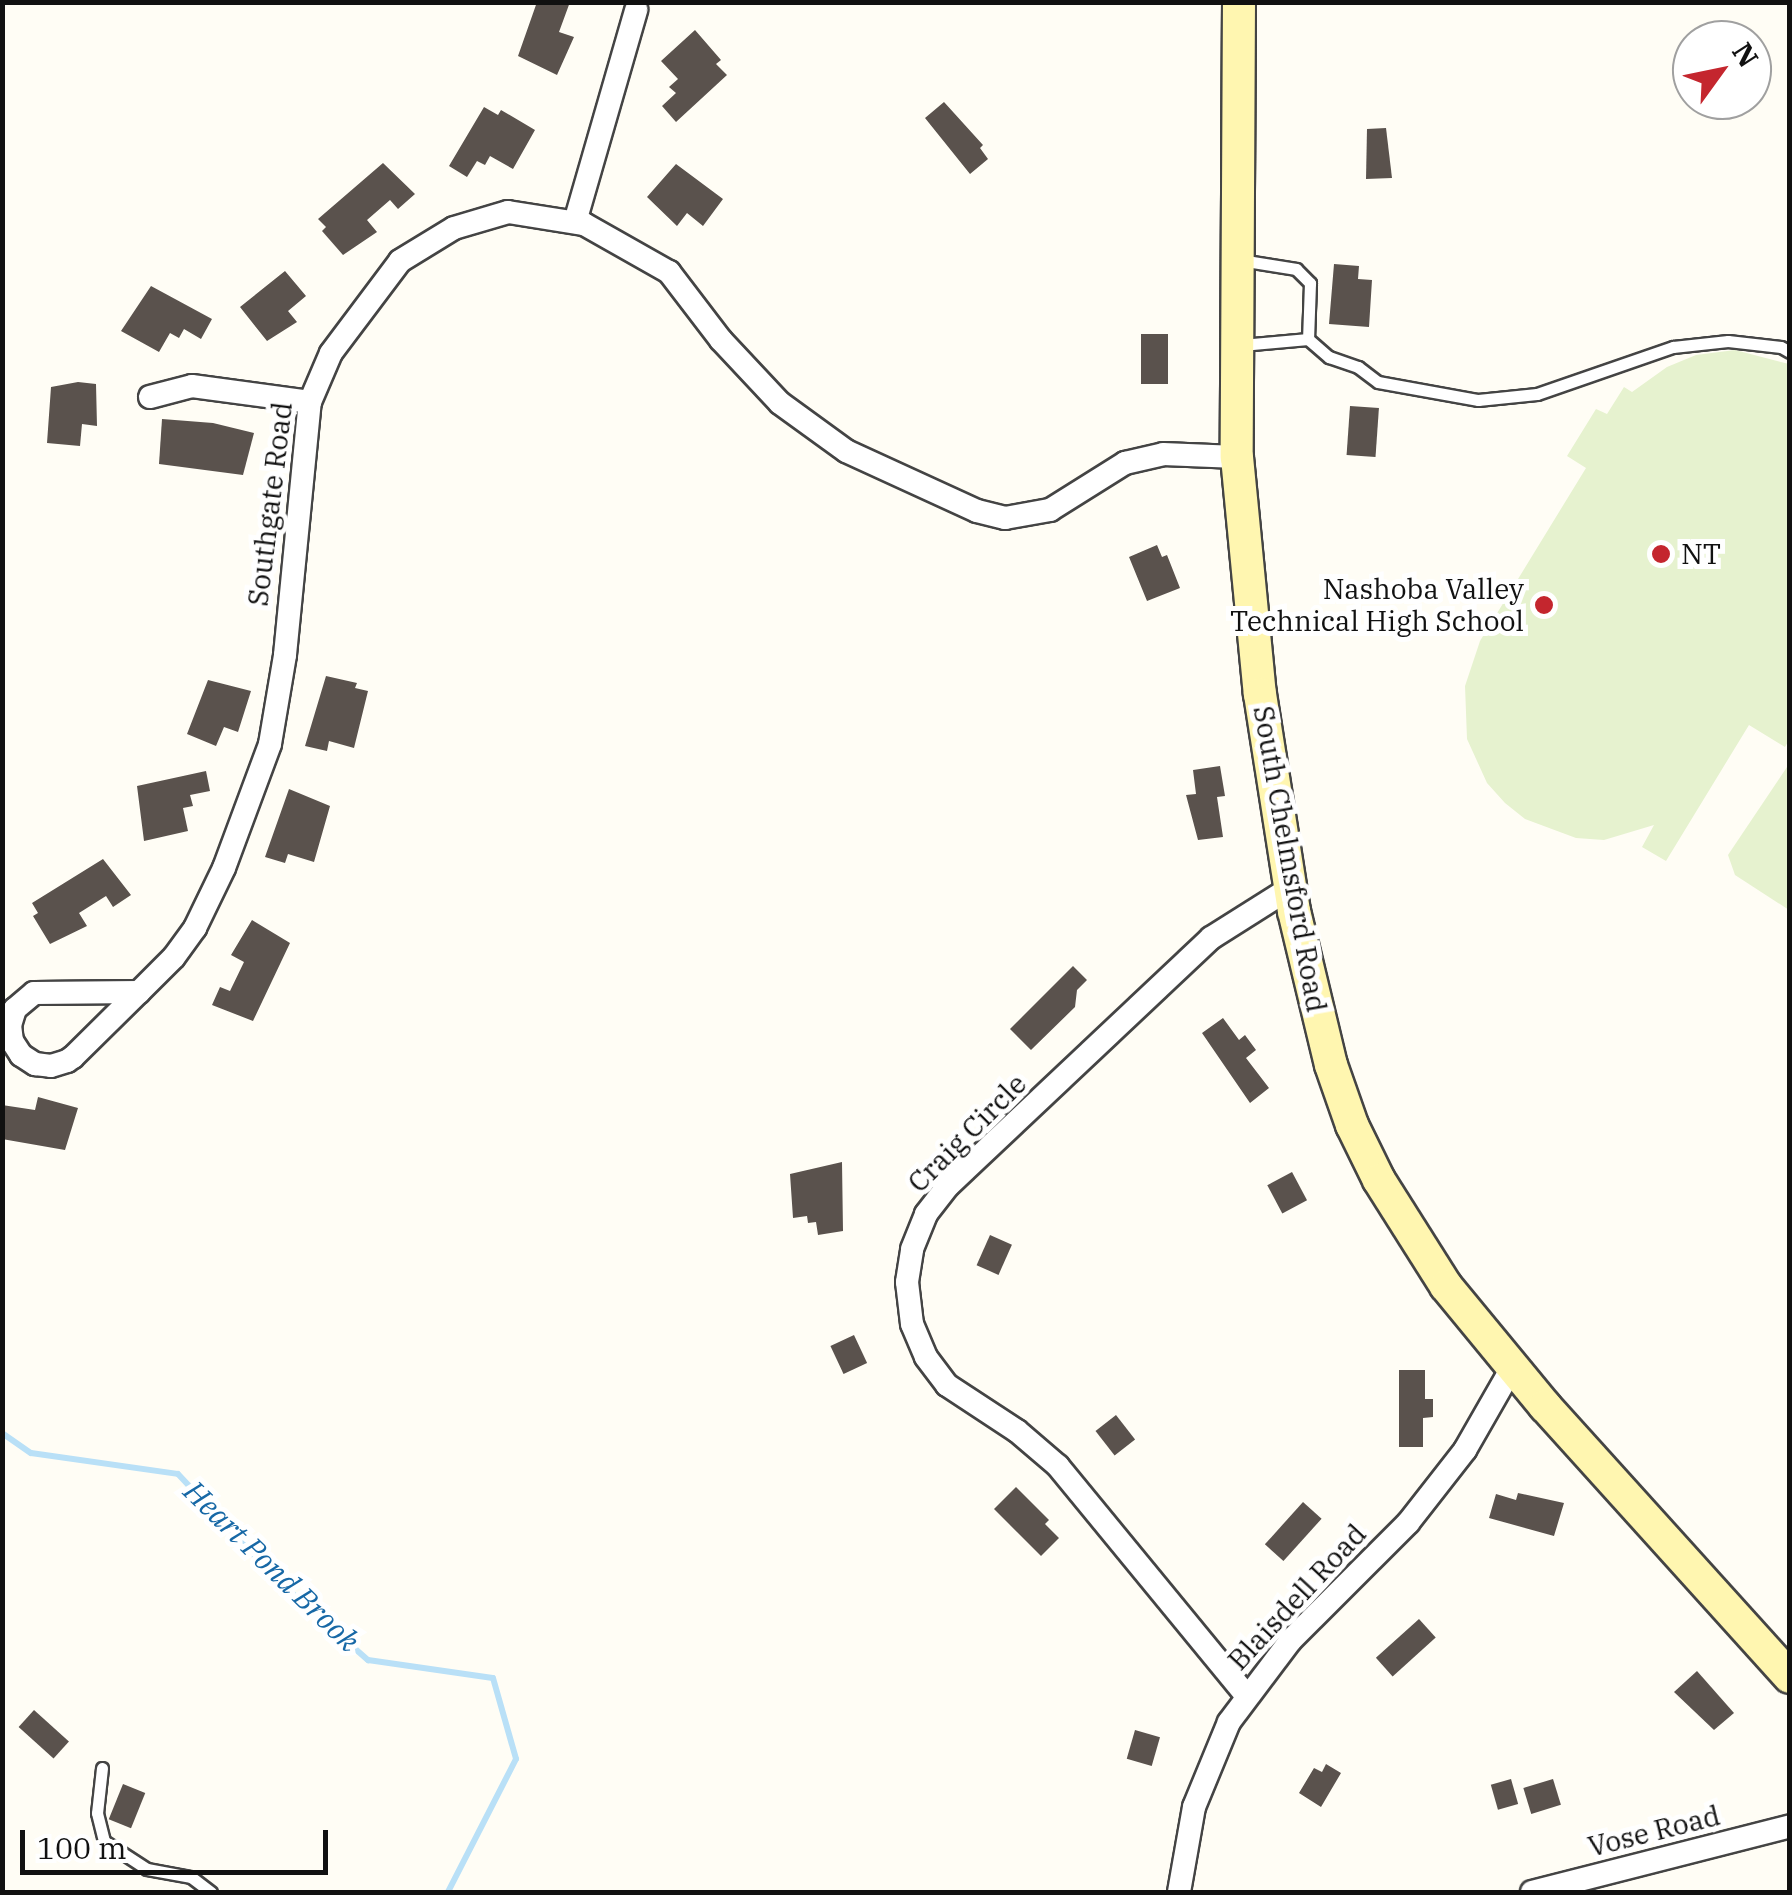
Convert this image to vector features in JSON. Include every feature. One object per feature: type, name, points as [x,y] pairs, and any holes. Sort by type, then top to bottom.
[{"type":"main road","name":"South Chelmsford Road","points":[[1239,2],[1241,345],[1237,458],[1260,694],[1290,888],[1312,997],[1352,1125],[1411,1236],[1512,1368],[1790,1677]]},
{"type":"street","points":[[575,222],[636,10]]},
{"type":"street","name":"Southgate Road","points":[[139,992],[34,993],[15,1009],[10,1025],[12,1042],[28,1060],[59,1064],[139,992],[174,958],[196,928],[270,744],[284,655],[310,402],[339,340],[400,261],[454,228],[508,212],[575,222],[669,272],[721,340],[780,403],[846,450],[978,512],[1005,518],[1050,510],[1125,463],[1163,454],[1237,458]]},
{"type":"street","points":[[150,397],[192,386],[310,402]]},
{"type":"street","name":"Craig Circle","points":[[1246,1695],[1058,1466],[1016,1431],[947,1384],[926,1357],[912,1324],[907,1282],[912,1250],[926,1214],[948,1185],[1211,938],[1290,888]]},
{"type":"street","name":"Blaisdell Road","points":[[1180,1892],[1194,1807],[1229,1722],[1246,1695],[1290,1641],[1408,1523],[1465,1450],[1512,1368]]},
{"type":"street","name":"Vose Road","points":[[1532,1892],[1790,1826]]},
{"type":"lane","points":[[1240,260],[1296,269],[1310,283],[1308,340]]},
{"type":"lane","points":[[1241,345],[1308,340],[1329,357],[1358,367],[1378,382],[1478,400],[1552,390],[1673,347],[1728,341],[1781,347],[1790,352]]},
{"type":"lane","points":[[102,1768],[98,1813],[104,1840],[147,1870],[192,1877],[210,1892]]},
{"type":"green space","name":"NT","points":[[1735,350],[1789,364],[1789,740],[1785,747],[1749,725],[1666,861],[1642,847],[1654,825],[1604,840],[1576,838],[1525,819],[1505,803],[1487,783],[1467,739],[1465,686],[1480,641],[1586,468],[1567,456],[1596,409],[1607,414],[1624,387],[1632,392],[1667,367],[1696,355]]},
{"type":"green space","points":[[1789,764],[1790,910],[1735,875],[1728,855]]},
{"type":"building","points":[[537,2],[570,2],[559,32],[574,37],[557,75],[518,56]]},
{"type":"building","points":[[695,30],[721,60],[716,64],[727,75],[676,122],[662,106],[676,93],[669,87],[678,79],[661,61]]},
{"type":"building","points":[[944,102],[983,145],[980,148],[988,159],[970,174],[925,118]]},
{"type":"building","points":[[484,107],[498,115],[501,110],[535,130],[513,169],[490,156],[485,165],[477,161],[467,177],[449,166]]},
{"type":"building","points":[[1386,128],[1392,178],[1366,179],[1367,129]]},
{"type":"building","points":[[383,163],[415,194],[398,209],[390,200],[367,220],[377,232],[343,255],[322,231],[326,227],[318,219]]},
{"type":"building","points":[[676,164],[723,199],[703,226],[687,213],[677,226],[647,197]]},
{"type":"building","points":[[1334,264],[1359,266],[1358,279],[1372,280],[1369,327],[1329,324]]},
{"type":"building","points":[[285,271],[306,296],[288,311],[297,322],[267,341],[240,307]]},
{"type":"building","points":[[151,286],[212,319],[201,339],[184,329],[179,338],[170,333],[159,352],[121,331]]},
{"type":"building","points":[[1141,334],[1168,334],[1168,384],[1141,384]]},
{"type":"building","points":[[78,382],[96,384],[97,426],[82,424],[80,446],[47,443],[51,387]]},
{"type":"building","points":[[1350,406],[1379,408],[1376,457],[1347,455]]},
{"type":"building","points":[[162,419],[213,423],[254,433],[243,475],[159,464]]},
{"type":"building","points":[[1157,545],[1162,557],[1167,555],[1180,588],[1147,601],[1129,557]]},
{"type":"building","points":[[326,676],[357,683],[355,688],[368,691],[354,748],[329,741],[327,751],[305,746]]},
{"type":"building","points":[[208,680],[251,691],[238,732],[224,727],[216,746],[187,734]]},
{"type":"building","points":[[1220,766],[1225,796],[1217,797],[1223,837],[1198,840],[1186,795],[1196,794],[1193,770]]},
{"type":"building","points":[[206,771],[210,791],[190,795],[193,806],[183,808],[188,831],[144,841],[137,786]]},
{"type":"building","points":[[289,789],[330,806],[314,862],[288,854],[285,863],[265,857]]},
{"type":"building","points":[[103,859],[131,895],[113,907],[106,896],[79,913],[87,926],[50,944],[33,916],[38,913],[32,903]]},
{"type":"building","points":[[252,920],[290,943],[253,1021],[212,1005],[220,987],[230,991],[244,962],[231,955]]},
{"type":"building","points":[[1073,966],[1087,980],[1077,990],[1075,1007],[1031,1050],[1010,1029]]},
{"type":"building","points":[[1223,1018],[1239,1040],[1245,1035],[1256,1050],[1246,1058],[1269,1088],[1250,1103],[1202,1033]]},
{"type":"building","points":[[38,1097],[78,1108],[65,1150],[2,1139],[2,1105],[35,1110]]},
{"type":"building","points":[[842,1162],[843,1231],[818,1235],[816,1222],[808,1223],[807,1216],[793,1218],[790,1174]]},
{"type":"building","points":[[1292,1172],[1307,1200],[1282,1213],[1267,1185]]},
{"type":"building","points":[[990,1235],[1012,1245],[999,1275],[977,1265]]},
{"type":"building","points":[[854,1335],[867,1363],[844,1374],[830,1346]]},
{"type":"building","points":[[1399,1370],[1425,1370],[1425,1399],[1433,1399],[1433,1417],[1423,1418],[1423,1447],[1399,1447]]},
{"type":"building","points":[[1116,1415],[1135,1439],[1115,1455],[1096,1431]]},
{"type":"building","points":[[1016,1487],[1049,1520],[1045,1524],[1059,1538],[1041,1556],[994,1509]]},
{"type":"building","points":[[1518,1493],[1564,1503],[1554,1536],[1489,1518],[1496,1494],[1516,1500]]},
{"type":"building","points":[[1303,1502],[1322,1519],[1283,1561],[1265,1544]]},
{"type":"building","points":[[1419,1619],[1436,1638],[1393,1676],[1376,1658]]},
{"type":"building","points":[[1697,1671],[1734,1713],[1714,1730],[1674,1692]]},
{"type":"building","points":[[34,1710],[69,1741],[54,1759],[19,1727]]},
{"type":"building","points":[[1135,1730],[1160,1737],[1152,1766],[1127,1759]]},
{"type":"building","points":[[1326,1764],[1341,1773],[1321,1807],[1299,1793],[1314,1768],[1322,1772]]},
{"type":"building","points":[[1511,1779],[1518,1804],[1498,1810],[1491,1785]]},
{"type":"building","points":[[1553,1779],[1561,1805],[1531,1814],[1523,1788]]},
{"type":"building","points":[[123,1784],[145,1793],[131,1828],[109,1819]]},
{"type":"waterway","name":"Heart Pond Brook","points":[[2,1433],[31,1453],[178,1474],[278,1581],[368,1660],[493,1678],[516,1759],[448,1892]]},
{"type":"place","name":"NT","points":[[1661,554]]},
{"type":"place","name":"Nashoba Valley Technical High School","points":[[1544,605]]}]
